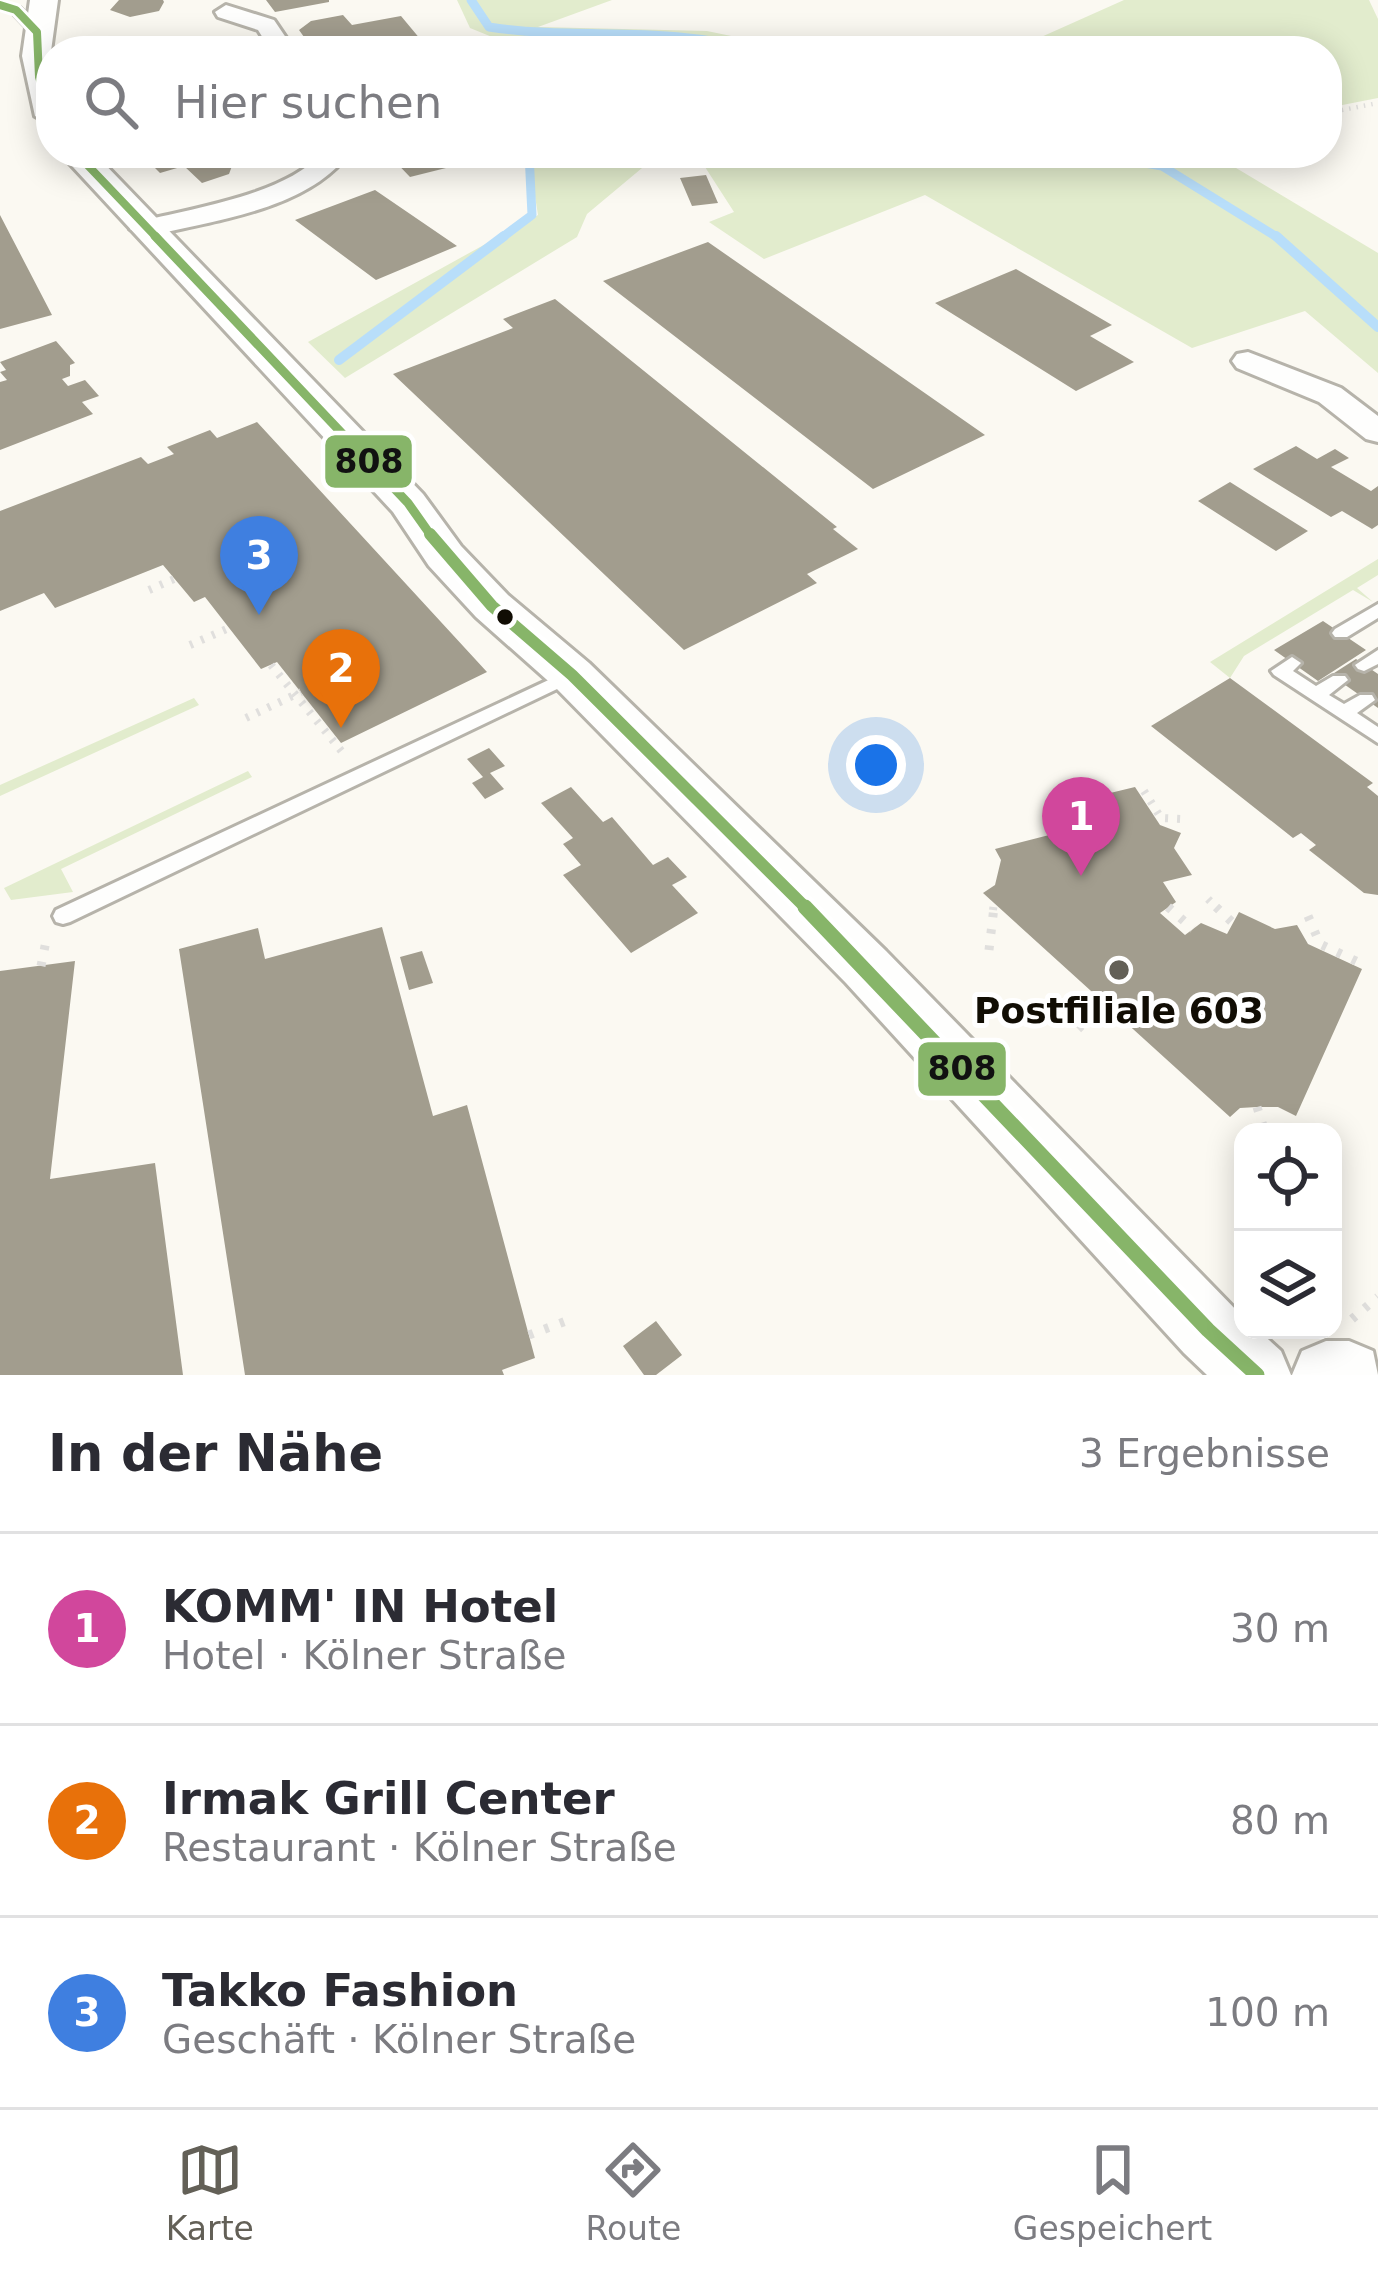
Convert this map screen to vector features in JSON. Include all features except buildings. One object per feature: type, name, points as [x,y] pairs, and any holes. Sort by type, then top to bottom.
[{"type":"street","points":[[37,36],[44,0]]},
{"type":"street","points":[[226,12],[266,25],[274,36]]},
{"type":"street","points":[[89,168],[408,503],[445,556],[492,606],[572,675],[866,968],[1208,1330],[1257,1375]]},
{"type":"street","points":[[144,230],[291,186],[322,168]]},
{"type":"street","points":[[1248,361],[1330,395],[1378,432]]},
{"type":"street","points":[[1326,1375],[1349,1375]]},
{"type":"lane","points":[[0,4],[16,10],[37,32]]},
{"type":"lane","points":[[1341,633],[1378,610]]},
{"type":"lane","points":[[1292,663],[1280,671],[1378,736]]},
{"type":"lane","points":[[63,916],[572,675]]},
{"type":"lane","points":[[1317,694],[1340,680]]},
{"type":"lane","points":[[1343,713],[1366,700]]},
{"type":"path","points":[[1342,110],[1378,103]]},
{"type":"path","points":[[149,590],[174,579]]},
{"type":"path","points":[[190,646],[229,628]]},
{"type":"path","points":[[271,664],[348,759]]},
{"type":"path","points":[[246,718],[298,693]]},
{"type":"path","points":[[1144,791],[1161,818],[1182,819]]},
{"type":"path","points":[[1208,899],[1233,923]]},
{"type":"path","points":[[988,950],[994,903]]},
{"type":"path","points":[[1168,908],[1193,929]]},
{"type":"path","points":[[1308,916],[1320,944],[1358,962]]},
{"type":"path","points":[[1078,1029],[1105,1003]]},
{"type":"path","points":[[1257,1107],[1262,1123]]},
{"type":"path","points":[[1342,1320],[1369,1310],[1378,1298]]},
{"type":"path","points":[[529,1335],[574,1318]]},
{"type":"green space","points":[[457,0],[612,0],[538,27],[707,31],[732,36],[490,36],[470,28]]},
{"type":"green space","points":[[1124,0],[1369,0],[1378,19],[1378,98],[1342,105],[1342,36],[1044,36]]},
{"type":"green space","points":[[530,168],[642,168],[587,214],[577,237],[345,378],[308,342],[538,215]]},
{"type":"green space","points":[[706,168],[1236,168],[1378,253],[1378,373],[1305,311],[1192,348],[925,195],[764,259],[709,222],[734,212]]},
{"type":"green space","points":[[1378,559],[1378,575],[1357,588],[1373,602],[1353,590],[1244,656],[1230,678],[1210,662]]},
{"type":"green space","points":[[194,698],[199,705],[0,796],[0,785]]},
{"type":"green space","points":[[248,771],[252,777],[61,869],[73,892],[11,900],[4,888]]},
{"type":"waterway","points":[[471,0],[489,27],[666,36]]},
{"type":"waterway","points":[[504,236],[532,215],[530,168]]},
{"type":"waterway","points":[[1165,168],[1278,238]]},
{"type":"waterway","points":[[339,360],[504,236]]},
{"type":"waterway","points":[[500,239],[504,236]]},
{"type":"waterway","points":[[1278,238],[1378,327]]},
{"type":"transit line","name":"808","points":[[0,5],[16,10],[37,36]]},
{"type":"transit line","name":"808","points":[[90,168],[408,503],[445,556],[492,606],[572,675],[866,967],[1208,1330],[1257,1375]]},
{"type":"place","name":"Takko Fashion","points":[[259,615]]},
{"type":"place","name":"Irmak Grill Center","points":[[341,728]]},
{"type":"place","name":"KOMM' IN Hotel","points":[[1081,876]]},
{"type":"place","name":"Postfiliale 603","points":[[1119,970]]}]
